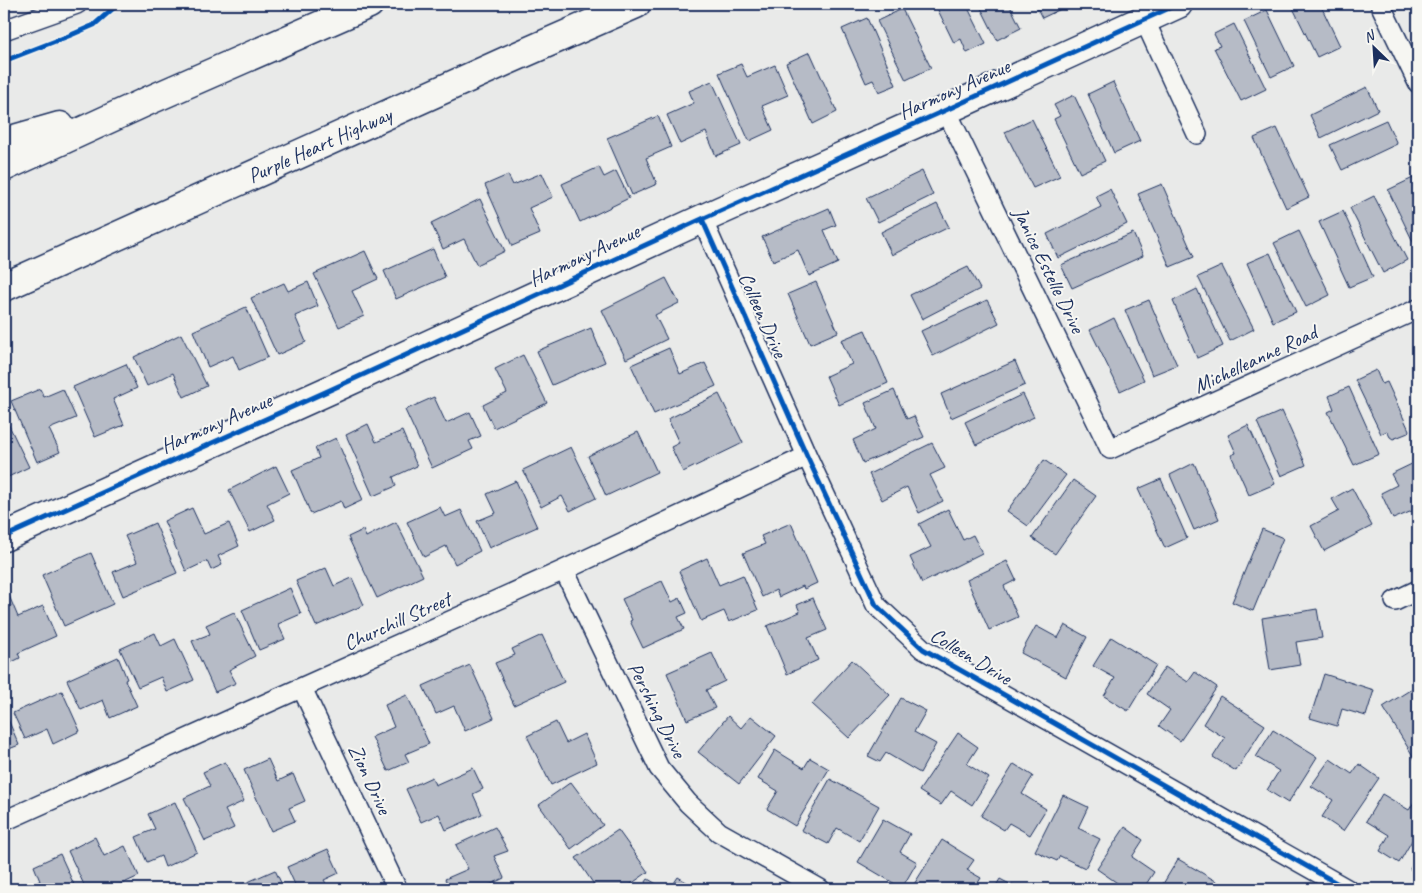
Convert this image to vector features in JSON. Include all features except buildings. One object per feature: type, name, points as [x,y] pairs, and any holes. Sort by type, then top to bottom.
[{"type":"main road","points":[[4,167],[150,100],[369,4]]},
{"type":"main road","name":"Purple Heart Highway","points":[[4,287],[636,4]]},
{"type":"main road","name":"Harmony Avenue","points":[[4,536],[1178,4]]},
{"type":"main road","points":[[4,142],[150,100]]},
{"type":"street","points":[[4,30],[77,4]]},
{"type":"street","points":[[1380,4],[1418,83]]},
{"type":"street","points":[[1144,19],[1197,134]]},
{"type":"street","name":"Janice Estelle Drive","points":[[946,110],[1110,449]]},
{"type":"street","name":"Colleen Drive","points":[[702,219],[807,456],[876,605],[923,649],[1347,889]]},
{"type":"street","name":"Michelleanne Road","points":[[1110,449],[1418,309]]},
{"type":"street","name":"Churchill Street","points":[[4,821],[564,570],[807,456]]},
{"type":"street","name":"Pershing Drive","points":[[564,570],[659,768],[688,802],[719,832],[820,889]]},
{"type":"street","points":[[1395,601],[1418,590]]},
{"type":"street","name":"Zion Drive","points":[[302,688],[397,889]]},
{"type":"cycle path","points":[[4,61],[94,25],[118,4]]},
{"type":"cycle path","points":[[4,537],[1178,4]]},
{"type":"cycle path","points":[[702,219],[807,456],[876,605],[923,649],[1347,889]]}]
